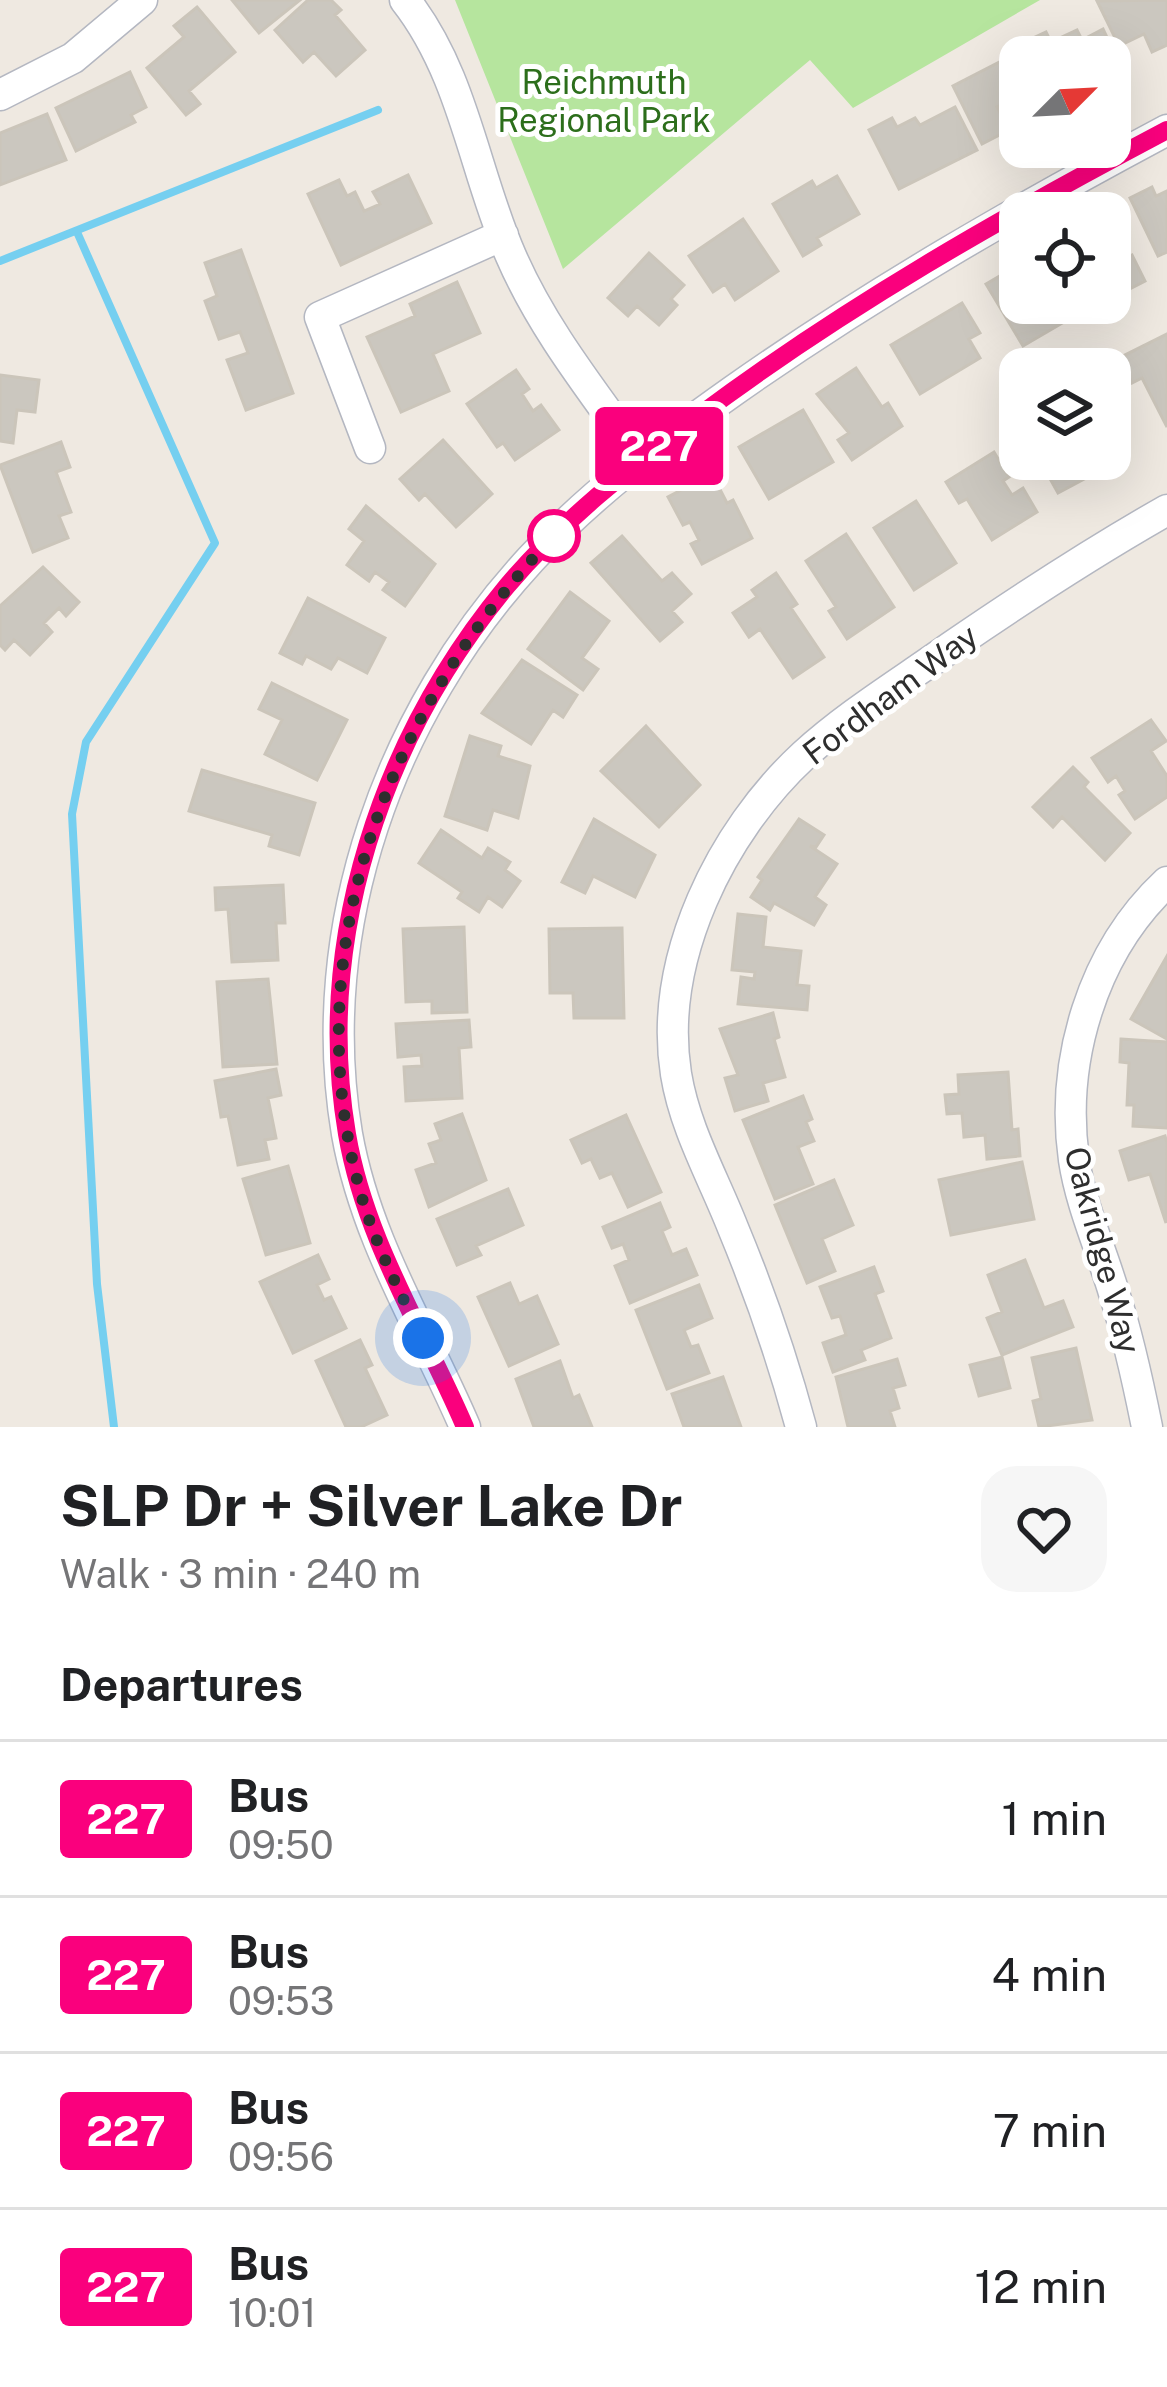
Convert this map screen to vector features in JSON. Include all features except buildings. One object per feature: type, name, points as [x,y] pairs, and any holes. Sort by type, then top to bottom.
[{"type":"street","points":[[0,94],[73,58],[142,0]]},
{"type":"street","points":[[405,0],[440,55],[503,235],[532,302],[641,459]]},
{"type":"street","points":[[465,1427],[383,1257],[359,1187],[348,1136],[338,1022],[350,907],[378,810],[437,687],[520,571],[592,499],[641,459],[814,333],[934,258],[1167,130]]},
{"type":"street","points":[[370,448],[320,317],[503,235]]},
{"type":"street","name":"Fordham Way","points":[[800,1427],[766,1314],[691,1132],[676,1078],[677,984],[698,914],[744,825],[782,778],[837,726],[989,621],[1167,510]]},
{"type":"street","name":"Oakridge Way","points":[[1147,1427],[1115,1296],[1075,1164],[1072,1080],[1090,999],[1109,958],[1167,882]]},
{"type":"green space","name":"Reichmuth Regional Park","points":[[455,0],[1040,0],[853,108],[810,60],[563,269]]},
{"type":"waterway","points":[[0,261],[378,110]]},
{"type":"waterway","points":[[77,232],[215,543],[86,742],[72,814],[97,1284],[114,1427]]},
{"type":"bus line","name":"227","points":[[465,1427],[376,1237],[359,1187],[340,1084],[338,1022],[350,907],[378,810],[437,687],[507,586],[592,499],[641,459],[814,333],[934,258],[1167,130]]},
{"type":"route","points":[[423,1338],[376,1237],[348,1136],[338,1022],[350,907],[378,810],[437,687],[507,586],[563,527],[554,536]]}]
